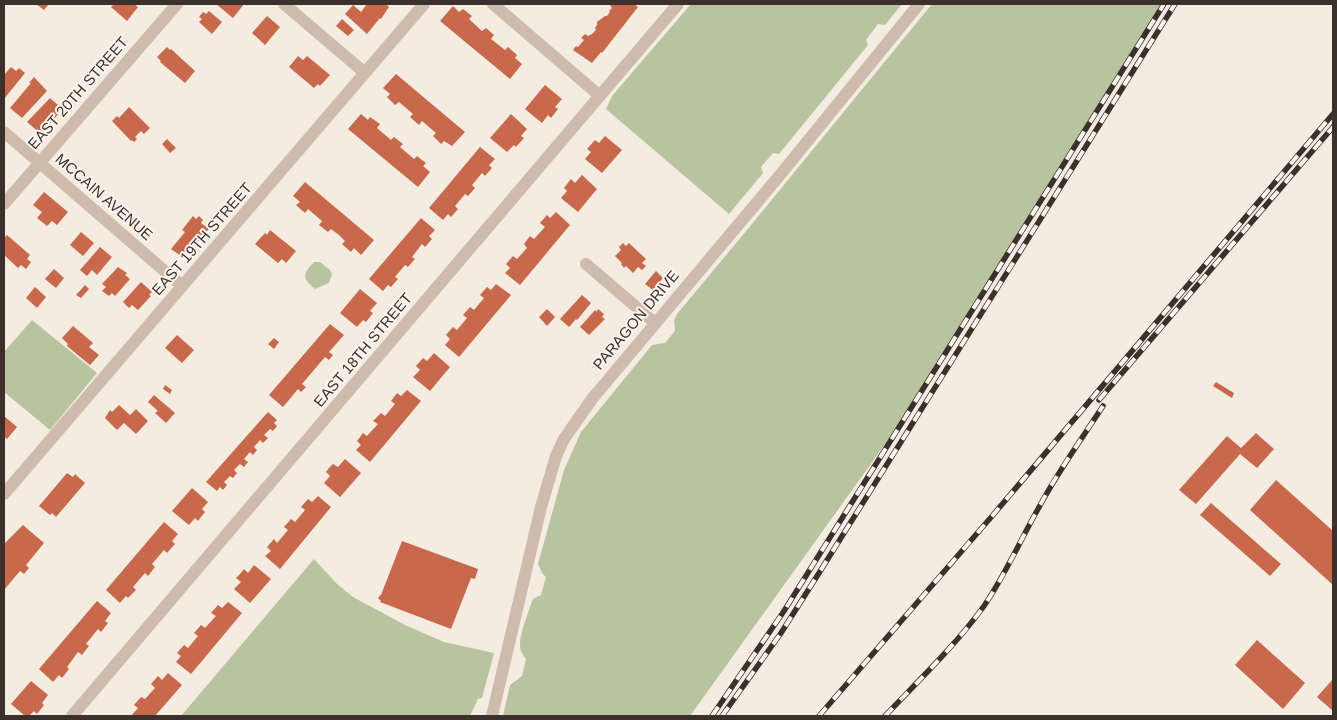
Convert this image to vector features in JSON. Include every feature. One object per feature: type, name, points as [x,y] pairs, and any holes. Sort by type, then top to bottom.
[{"type":"street","name":"EAST 20TH STREET","points":[[4,204],[176,4]]},
{"type":"street","points":[[284,4],[366,73]]},
{"type":"street","name":"EAST 19TH STREET","points":[[4,494],[424,4]]},
{"type":"street","points":[[493,4],[600,96]]},
{"type":"street","name":"EAST 18TH STREET","points":[[72,716],[678,4]]},
{"type":"street","name":"PARAGON DRIVE","points":[[492,716],[541,507],[556,456],[574,423],[654,323],[780,175],[919,4]]},
{"type":"street","name":"MCCAIN AVENUE","points":[[4,132],[182,286]]},
{"type":"street","points":[[586,264],[654,323]]},
{"type":"green space","points":[[691,4],[902,4],[885,25],[878,24],[866,40],[868,45],[779,154],[773,153],[761,167],[763,173],[729,214],[606,109],[612,96]]},
{"type":"green space","points":[[932,4],[1165,4],[916,401],[690,716],[503,716],[510,685],[522,676],[526,659],[520,647],[521,634],[533,599],[541,595],[546,577],[538,564],[564,470],[581,432],[652,345],[665,343],[675,331],[674,320],[677,314]]},
{"type":"green space","points":[[314,262],[320,262],[332,274],[329,283],[315,289],[305,276],[307,270]]},
{"type":"green space","points":[[32,320],[97,373],[50,430],[4,392],[4,352]]},
{"type":"green space","points":[[314,559],[337,584],[353,597],[405,625],[444,642],[494,653],[482,698],[478,699],[470,716],[181,716]]},
{"type":"building","points":[[36,4],[49,4],[44,10]]},
{"type":"building","points":[[114,4],[134,4],[138,7],[127,21],[111,7]]},
{"type":"building","points":[[216,4],[244,4],[233,18]]},
{"type":"building","points":[[367,4],[386,4],[389,7],[367,34],[345,14],[353,5],[361,12]]},
{"type":"building","points":[[612,4],[634,4],[638,7],[592,63],[573,50],[584,40],[581,38],[585,34],[588,36],[596,30],[597,22],[607,16],[612,8],[610,6]]},
{"type":"building","points":[[453,6],[459,12],[463,9],[472,16],[469,19],[482,31],[486,28],[494,35],[491,39],[505,50],[508,47],[517,55],[515,58],[522,64],[510,79],[440,21]]},
{"type":"building","points":[[209,11],[222,22],[212,34],[199,22],[202,19],[199,17],[203,12],[206,14]]},
{"type":"building","points":[[267,16],[280,27],[265,45],[252,33]]},
{"type":"building","points":[[342,19],[354,30],[348,36],[336,26]]},
{"type":"building","points":[[167,47],[195,71],[185,83],[160,62],[157,57]]},
{"type":"building","points":[[298,56],[303,60],[307,56],[330,75],[320,86],[318,84],[314,88],[289,67]]},
{"type":"building","points":[[11,67],[16,71],[19,68],[25,73],[4,99],[4,75]]},
{"type":"building","points":[[396,74],[465,132],[452,146],[444,141],[441,144],[433,136],[436,133],[422,121],[419,125],[410,117],[413,114],[399,102],[395,105],[387,97],[390,94],[383,88]]},
{"type":"building","points":[[34,77],[47,91],[22,118],[10,108]]},
{"type":"building","points":[[545,85],[562,99],[555,107],[558,109],[551,118],[548,115],[542,123],[525,109]]},
{"type":"building","points":[[50,98],[58,105],[55,108],[60,112],[41,134],[27,122]]},
{"type":"building","points":[[129,107],[150,128],[144,134],[141,131],[135,137],[137,139],[134,142],[112,121],[117,116],[119,118]]},
{"type":"building","points":[[361,114],[368,120],[370,117],[380,124],[377,128],[391,140],[394,137],[403,144],[400,147],[414,159],[417,156],[426,163],[423,166],[430,172],[418,187],[348,129]]},
{"type":"building","points":[[511,114],[527,129],[521,136],[524,138],[516,147],[514,145],[507,152],[490,138]]},
{"type":"building","points":[[605,136],[622,150],[602,173],[585,159],[591,152],[587,149],[595,140],[599,143]]},
{"type":"building","points":[[167,139],[176,148],[170,153],[162,144]]},
{"type":"building","points":[[480,147],[495,159],[489,165],[492,168],[485,176],[482,173],[472,185],[475,188],[468,196],[465,194],[455,206],[458,209],[451,217],[448,214],[443,220],[429,208]]},
{"type":"building","points":[[582,175],[597,189],[578,212],[561,198],[567,191],[564,188],[571,179],[575,183]]},
{"type":"building","points":[[305,182],[374,240],[361,255],[354,248],[351,252],[342,244],[345,241],[331,229],[328,232],[319,225],[322,221],[308,209],[305,213],[296,205],[300,202],[293,196]]},
{"type":"building","points":[[44,192],[68,212],[57,225],[52,221],[47,226],[37,218],[42,212],[33,205]]},
{"type":"building","points":[[556,212],[570,225],[520,285],[505,273],[510,268],[506,264],[513,256],[517,259],[527,248],[524,244],[530,236],[534,239],[545,227],[540,223],[547,215],[550,218]]},
{"type":"building","points":[[193,216],[196,219],[199,216],[203,220],[201,223],[209,229],[197,243],[195,241],[181,256],[171,249],[185,232],[182,230]]},
{"type":"building","points":[[421,218],[435,230],[429,236],[432,239],[425,247],[422,244],[412,257],[415,259],[408,267],[405,265],[395,277],[398,279],[391,287],[388,285],[383,291],[369,279]]},
{"type":"building","points":[[270,230],[296,251],[286,263],[282,259],[278,263],[255,244],[265,233],[267,235]]},
{"type":"building","points":[[81,232],[94,243],[83,256],[70,245]]},
{"type":"building","points":[[7,235],[30,255],[27,259],[31,262],[26,269],[21,265],[18,268],[4,255],[4,238]]},
{"type":"building","points":[[623,243],[626,246],[629,243],[646,259],[642,263],[646,266],[642,270],[638,267],[633,273],[626,266],[624,268],[615,256],[621,250],[619,247]]},
{"type":"building","points":[[100,247],[112,257],[97,275],[92,270],[87,276],[80,270]]},
{"type":"building","points":[[118,267],[127,273],[125,275],[130,279],[115,296],[112,293],[109,296],[102,291],[106,287],[102,284]]},
{"type":"building","points":[[54,269],[64,278],[56,288],[45,279]]},
{"type":"building","points":[[656,271],[663,278],[653,290],[645,284]]},
{"type":"building","points":[[141,282],[152,292],[149,295],[151,296],[138,310],[132,305],[129,308],[123,302]]},
{"type":"building","points":[[496,284],[511,295],[459,357],[445,345],[450,339],[446,335],[453,327],[457,330],[467,318],[463,315],[470,307],[474,310],[484,298],[480,295],[487,287],[491,290]]},
{"type":"building","points":[[85,285],[89,289],[81,298],[76,295]]},
{"type":"building","points":[[35,287],[46,297],[37,308],[26,298]]},
{"type":"building","points":[[360,289],[377,303],[370,311],[373,313],[366,322],[363,320],[357,327],[340,313]]},
{"type":"building","points":[[582,295],[591,303],[569,327],[560,319]]},
{"type":"building","points":[[547,309],[555,317],[547,326],[539,317]]},
{"type":"building","points":[[598,309],[604,314],[602,317],[605,319],[589,335],[580,327]]},
{"type":"building","points":[[330,324],[344,335],[329,352],[333,355],[329,360],[325,357],[302,384],[306,387],[301,392],[298,389],[283,407],[269,395]]},
{"type":"building","points":[[73,326],[93,343],[89,347],[99,355],[90,365],[67,346],[68,344],[62,338]]},
{"type":"building","points":[[177,335],[194,350],[182,363],[165,348]]},
{"type":"building","points":[[274,338],[279,342],[274,349],[268,344]]},
{"type":"building","points":[[434,353],[450,367],[430,391],[413,377],[420,370],[416,366],[423,358],[427,361]]},
{"type":"building","points":[[1216,382],[1234,393],[1232,398],[1213,386]]},
{"type":"building","points":[[165,385],[172,390],[170,394],[163,389]]},
{"type":"building","points":[[407,390],[421,401],[370,462],[356,450],[361,445],[357,441],[363,433],[367,436],[378,424],[373,421],[381,413],[385,416],[395,404],[391,401],[397,393],[401,396]]},
{"type":"building","points":[[154,395],[175,413],[166,423],[155,413],[158,411],[148,402]]},
{"type":"building","points":[[119,405],[130,415],[136,409],[148,421],[136,434],[124,423],[117,430],[105,418],[110,410],[112,412]]},
{"type":"building","points":[[268,412],[277,420],[274,423],[277,426],[273,431],[270,429],[264,435],[268,438],[263,443],[260,440],[254,447],[257,450],[253,455],[250,452],[244,459],[248,462],[244,467],[240,464],[234,470],[237,473],[233,478],[230,476],[224,482],[227,485],[223,490],[220,487],[217,491],[206,482]]},
{"type":"building","points":[[4,416],[17,427],[7,439],[4,436]]},
{"type":"building","points":[[1256,433],[1274,449],[1257,468],[1240,454],[1196,504],[1179,490],[1227,436],[1241,448]]},
{"type":"building","points":[[345,459],[361,473],[340,497],[324,483],[330,476],[326,472],[329,468],[333,464],[338,467]]},
{"type":"building","points":[[67,473],[73,477],[75,474],[85,483],[56,517],[52,513],[50,515],[39,506]]},
{"type":"building","points":[[1276,480],[1333,531],[1333,585],[1250,510]]},
{"type":"building","points":[[192,488],[208,502],[202,509],[205,512],[198,521],[195,518],[189,525],[172,511]]},
{"type":"building","points":[[318,496],[331,507],[280,569],[265,556],[271,551],[267,547],[274,539],[277,543],[283,536],[288,530],[284,527],[291,519],[295,522],[305,510],[301,507],[308,499],[312,502]]},
{"type":"building","points":[[1211,503],[1281,564],[1270,576],[1200,515]]},
{"type":"building","points":[[164,522],[178,534],[172,541],[175,544],[167,553],[164,550],[152,564],[155,567],[148,576],[145,573],[133,587],[136,590],[128,598],[126,596],[120,603],[106,590]]},
{"type":"building","points":[[23,525],[44,543],[26,565],[29,568],[24,574],[20,571],[4,590],[4,544]]},
{"type":"building","points":[[402,541],[478,569],[475,579],[471,578],[451,629],[380,602],[381,600],[378,599]]},
{"type":"building","points":[[254,565],[271,579],[250,603],[234,589],[241,582],[236,578],[244,569],[248,573]]},
{"type":"building","points":[[97,601],[111,613],[105,621],[108,623],[101,632],[98,629],[86,644],[89,646],[82,655],[78,652],[67,667],[69,669],[62,678],[59,675],[53,682],[39,669]]},
{"type":"building","points":[[228,602],[242,613],[191,674],[176,662],[181,656],[177,653],[184,645],[188,648],[198,636],[194,633],[201,625],[205,628],[216,616],[211,613],[218,605],[222,608]]},
{"type":"building","points":[[1257,640],[1305,683],[1283,709],[1235,665]]},
{"type":"building","points":[[168,673],[182,685],[155,716],[131,716],[138,708],[134,705],[141,697],[145,699],[155,688],[151,684],[158,676],[162,680]]},
{"type":"building","points":[[1333,679],[1333,711],[1317,697]]},
{"type":"building","points":[[31,681],[48,695],[42,703],[44,705],[37,714],[34,711],[29,716],[25,716],[11,704]]},
{"type":"railway","points":[[712,716],[784,611],[1164,4]]},
{"type":"railway","points":[[722,716],[781,633],[1175,4]]},
{"type":"railway","points":[[819,716],[993,515],[1333,114]]},
{"type":"railway","points":[[1099,400],[1333,127]]},
{"type":"railway","points":[[885,716],[949,649],[984,606],[1006,570],[1053,482],[1103,406]]}]
